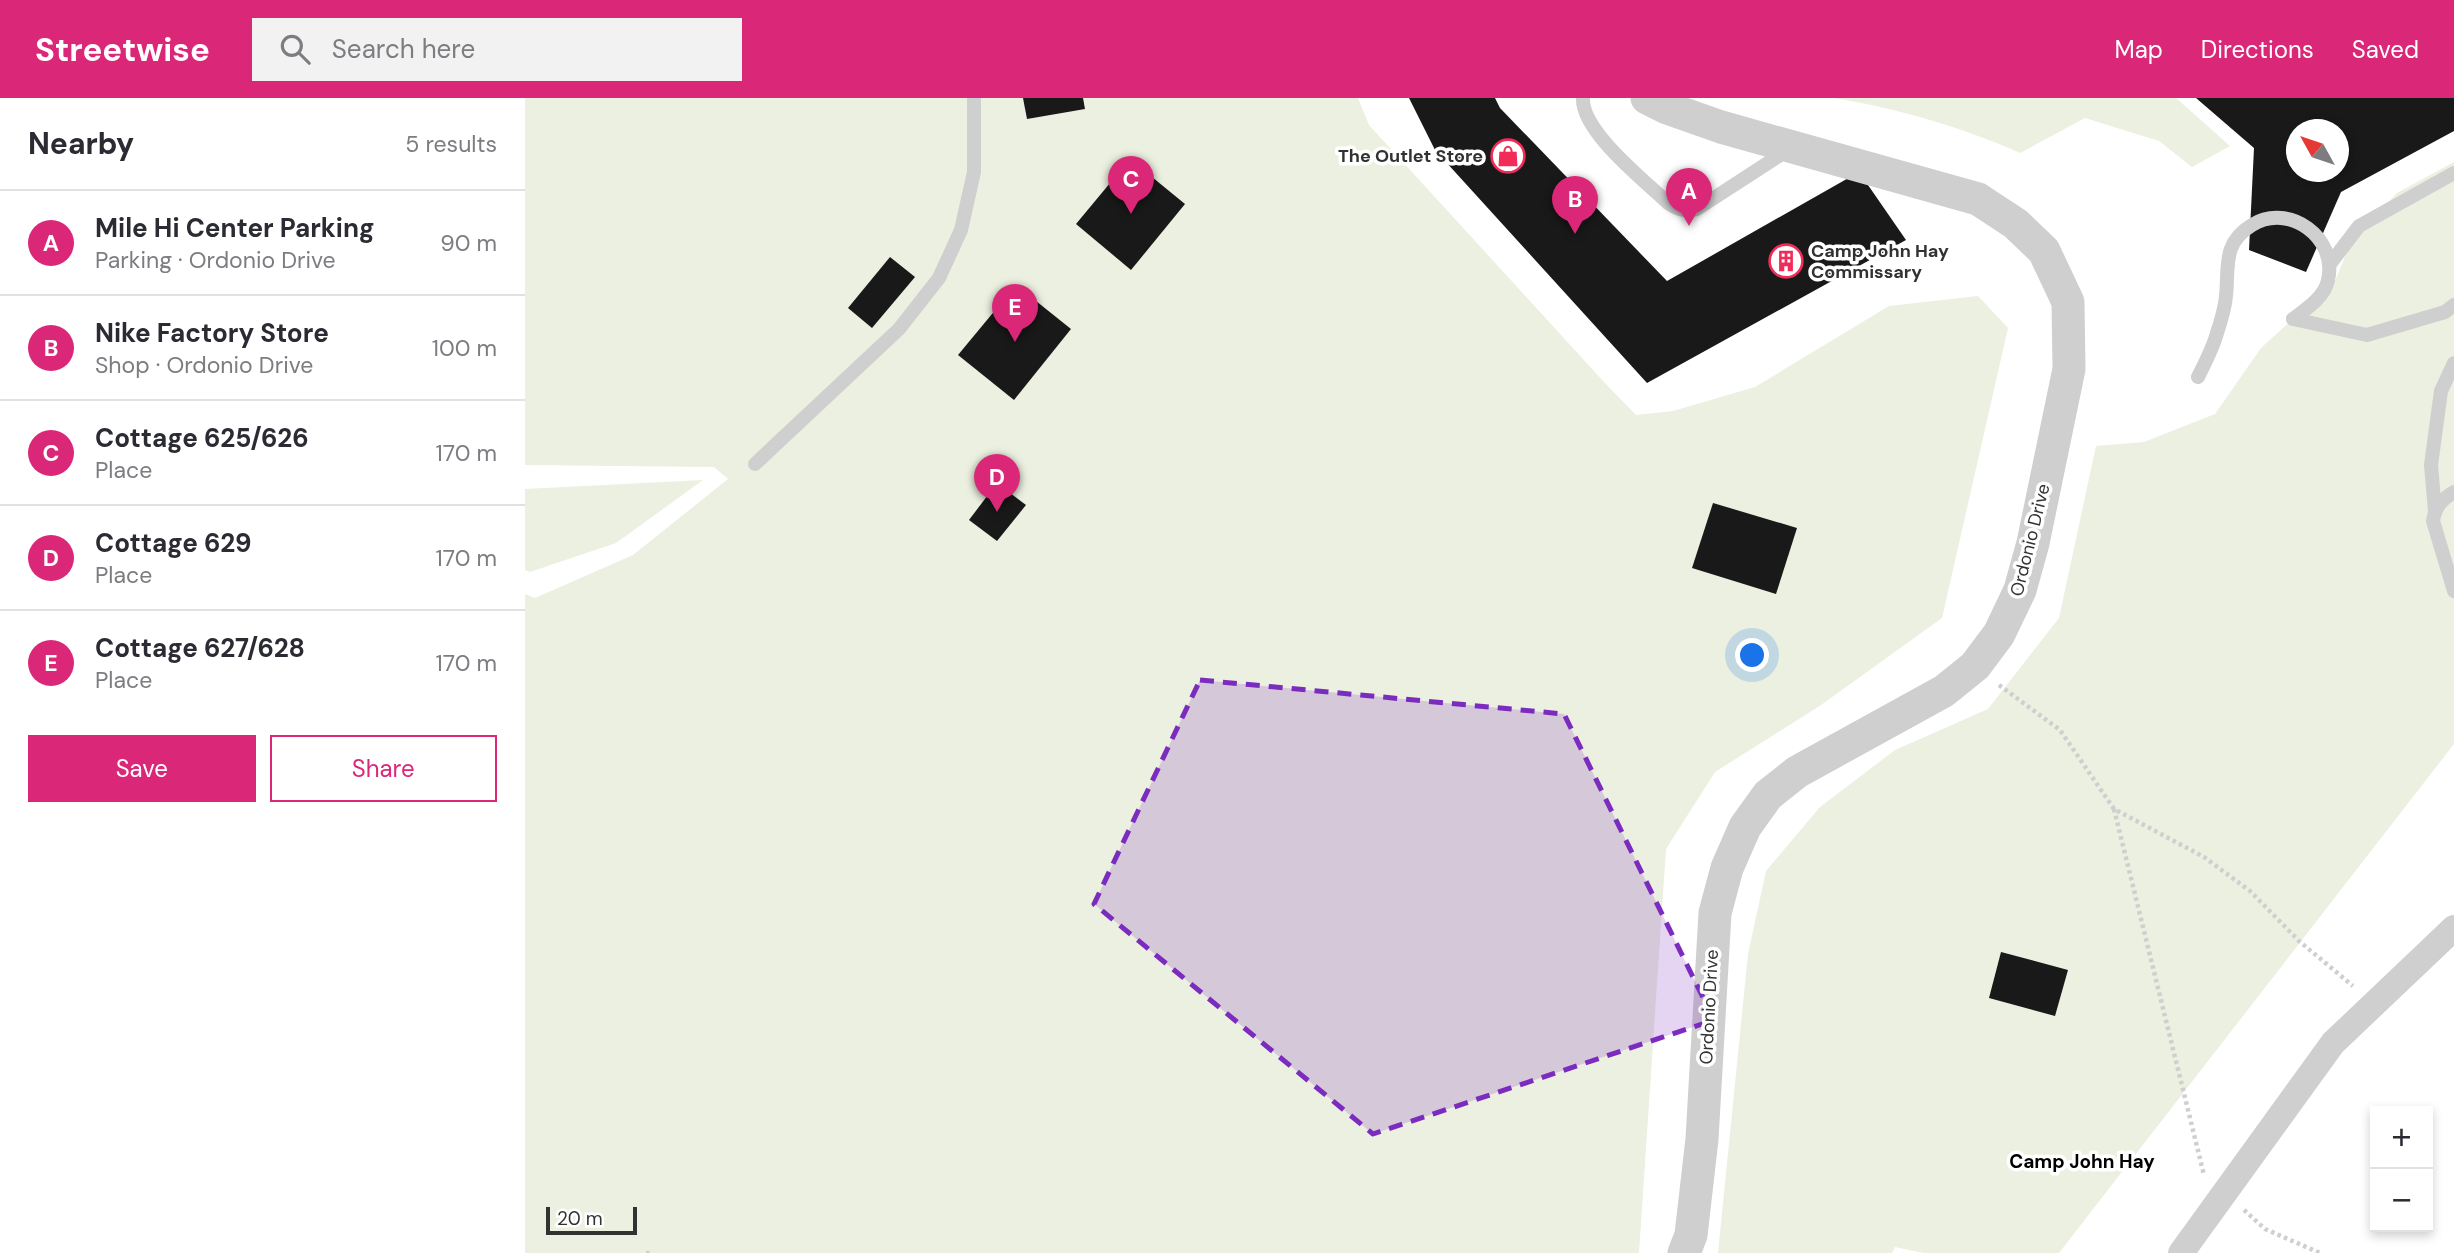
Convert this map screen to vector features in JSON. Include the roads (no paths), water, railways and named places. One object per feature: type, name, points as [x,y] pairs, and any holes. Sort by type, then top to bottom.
[{"type":"street","name":"Ordonio Drive","points":[[1647,98],[1678,112],[1791,148],[1977,199],[2016,224],[2044,251],[2069,302],[2069,369],[2033,543],[2020,590],[1999,634],[1975,666],[1944,691],[1797,772],[1768,795],[1745,827],[1727,868],[1715,913],[1702,1139],[1691,1235],[1684,1253]]},
{"type":"street","points":[[2181,1253],[2333,1043],[2454,928]]},
{"type":"lane","points":[[755,464],[899,329],[939,278],[961,230],[974,172],[974,98]]},
{"type":"lane","points":[[1583,98],[1587,120],[1598,135],[1635,173],[1678,210],[1687,212],[1697,209],[1791,148]]},
{"type":"lane","points":[[2330,264],[2359,226],[2454,173]]},
{"type":"lane","points":[[2198,377],[2217,335],[2226,298],[2227,261],[2232,246],[2241,233],[2254,223],[2270,218],[2286,218],[2301,223],[2314,232],[2324,246],[2330,264],[2325,289],[2293,319],[2367,335],[2445,312],[2454,305]]},
{"type":"lane","points":[[2454,363],[2441,391],[2431,465],[2435,510],[2433,521],[2454,591]]},
{"type":"lane","points":[[2435,510],[2454,492]]},
{"type":"place","name":"The Outlet Store","points":[[1508,156]]},
{"type":"place","name":"Cottage 625/626","points":[[1131,214]]},
{"type":"place","name":"Mile Hi Center Parking","points":[[1689,226]]},
{"type":"place","name":"Nike Factory Store","points":[[1575,234]]},
{"type":"place","name":"Camp John Hay Commissary","points":[[1786,261]]},
{"type":"place","name":"Cottage 627/628","points":[[1015,342]]},
{"type":"place","name":"Cottage 629","points":[[997,512]]},
{"type":"district","name":"Camp John Hay","points":[[2082,1161]]}]
